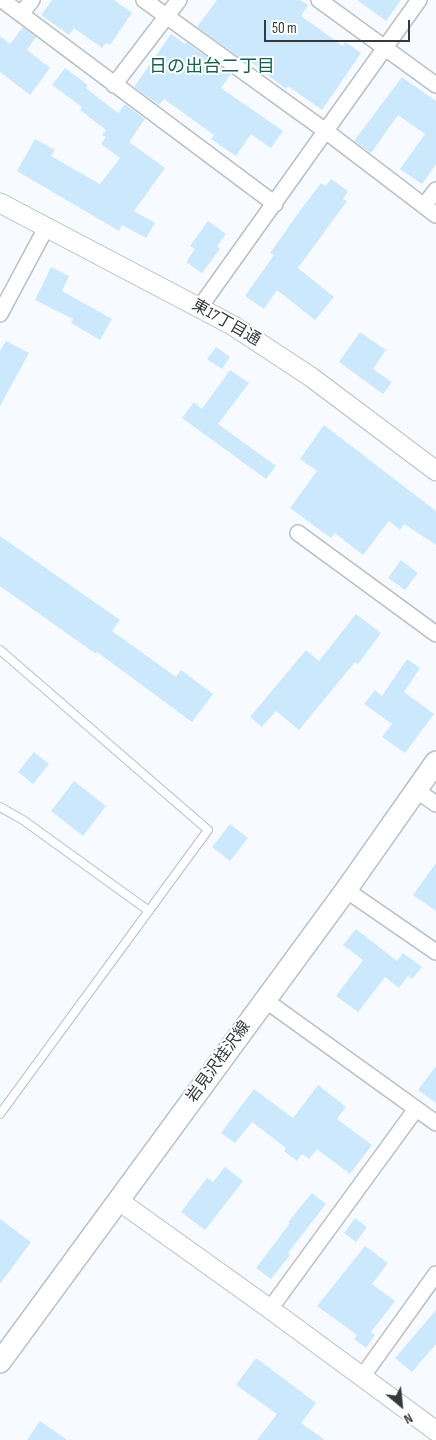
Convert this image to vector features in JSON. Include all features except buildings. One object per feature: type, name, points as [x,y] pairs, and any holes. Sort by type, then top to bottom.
[{"type":"main road","name":"岩見沢桂沢線","points":[[0,1362],[346,890],[436,762]]},
{"type":"street","points":[[2,0],[274,204]]},
{"type":"street","points":[[21,14],[32,0]]},
{"type":"street","points":[[144,0],[327,132],[430,210],[436,190]]},
{"type":"street","points":[[114,85],[179,0]]},
{"type":"street","points":[[319,0],[436,85]]},
{"type":"street","points":[[200,307],[327,132],[419,0]]},
{"type":"street","name":"東17丁目通","points":[[0,203],[47,226],[232,325],[295,366],[436,471]]},
{"type":"street","points":[[0,314],[47,226]]},
{"type":"street","points":[[298,533],[436,634]]},
{"type":"street","points":[[416,790],[436,804]]},
{"type":"street","points":[[346,890],[436,952]]},
{"type":"street","points":[[265,1000],[436,1123]]},
{"type":"street","points":[[270,1308],[416,1109]]},
{"type":"street","points":[[119,1201],[270,1308],[436,1431]]},
{"type":"street","points":[[362,1377],[436,1274]]},
{"type":"lane","points":[[0,650],[208,830],[0,1114]]},
{"type":"lane","points":[[0,807],[23,820],[149,912]]},
{"type":"district","name":"日の出台二丁目","points":[[212,67]]}]
